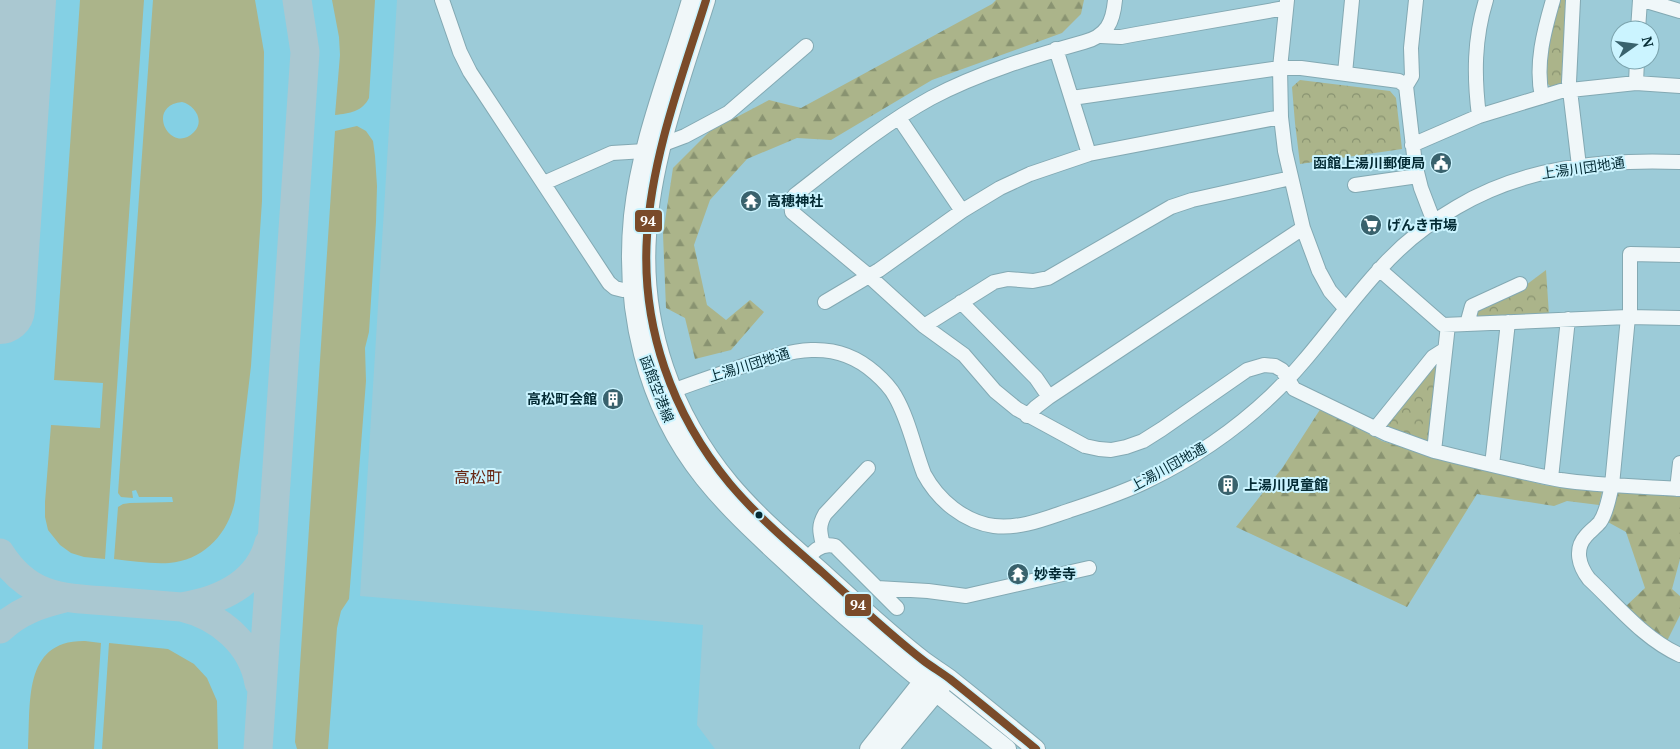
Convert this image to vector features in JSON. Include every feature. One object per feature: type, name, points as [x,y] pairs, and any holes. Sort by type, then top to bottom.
[{"type":"main road","name":"函館空港線","points":[[665,394],[648,373],[639,342],[632,291],[632,231],[645,151],[690,0]]},
{"type":"main road","name":"函館空港線","points":[[706,0],[662,146],[648,218],[646,255],[647,290],[665,394],[686,452],[703,478],[758,537],[802,566],[1036,749]]},
{"type":"main road","name":"函館空港線","points":[[802,566],[821,595],[1006,749]]},
{"type":"main road","points":[[868,749],[942,674]]},
{"type":"main road","points":[[889,749],[930,687]]},
{"type":"street","points":[[442,0],[460,52],[470,72],[609,283],[615,288],[623,290]]},
{"type":"street","points":[[1101,36],[1111,21],[1116,0]]},
{"type":"street","points":[[1344,73],[1352,0]]},
{"type":"street","points":[[1416,0],[1411,48],[1412,76],[1406,86],[1412,146],[1418,176],[1434,222]]},
{"type":"street","points":[[1479,116],[1475,55],[1486,0]]},
{"type":"street","points":[[1542,97],[1539,76],[1541,52],[1554,0]]},
{"type":"street","points":[[1573,0],[1570,90],[1578,166]]},
{"type":"street","points":[[1639,20],[1641,0],[1680,11]]},
{"type":"street","points":[[1346,309],[1330,291],[1319,270],[1303,228],[1291,178],[1281,117],[1280,68],[1286,4],[1129,36],[1101,36],[1086,42],[1056,49],[979,77],[932,98],[899,118],[854,148],[795,195],[791,202],[790,209],[797,217],[869,276],[924,326],[964,356],[995,391],[1027,416],[1085,446],[1111,450],[1136,443],[1151,436],[1252,368],[1264,365],[1275,366],[1282,370],[1294,389],[1375,429],[1434,451],[1492,465],[1551,478],[1612,485],[1679,489],[1680,463]]},
{"type":"street","points":[[544,183],[612,153],[645,151],[685,136],[728,113],[806,46]]},
{"type":"street","points":[[1056,49],[1088,154]]},
{"type":"street","points":[[1072,98],[1280,68],[1302,68],[1344,73],[1399,81],[1406,86]]},
{"type":"street","points":[[1636,82],[1637,70]]},
{"type":"street","points":[[1412,146],[1479,116],[1570,90],[1636,82],[1680,86]]},
{"type":"street","points":[[825,302],[879,270],[962,211],[1000,188],[1030,174],[1088,154],[1281,117]]},
{"type":"street","points":[[899,118],[962,211]]},
{"type":"street","name":"上湯川団地通","points":[[665,394],[766,358],[793,351],[825,350],[856,359],[876,374],[895,395],[922,469],[937,494],[952,507],[982,524],[1002,527],[1033,523],[1113,496],[1148,481],[1188,458],[1234,426],[1270,397],[1287,380],[1311,354],[1379,269],[1417,234],[1457,207],[1500,186],[1530,176],[1578,166],[1626,162],[1680,162]]},
{"type":"street","points":[[1355,185],[1418,176]]},
{"type":"street","points":[[924,326],[989,284],[1011,279],[1033,281],[1048,278],[1160,213],[1182,203],[1291,178]]},
{"type":"street","points":[[1027,416],[1049,397],[1303,228]]},
{"type":"street","points":[[1680,255],[1630,254],[1629,317],[1612,485],[1601,521],[1582,541],[1578,557],[1589,578],[1650,637],[1663,647],[1680,655]]},
{"type":"street","points":[[1379,269],[1443,325],[1629,317],[1680,318]]},
{"type":"street","points":[[1467,324],[1472,306],[1520,284]]},
{"type":"street","points":[[961,302],[1036,378],[1049,397]]},
{"type":"street","points":[[1551,478],[1568,320]]},
{"type":"street","points":[[1492,465],[1508,322]]},
{"type":"street","points":[[1434,451],[1448,325]]},
{"type":"street","points":[[1375,429],[1433,357],[1444,350]]},
{"type":"street","points":[[824,545],[819,531],[820,522],[825,514],[868,468]]},
{"type":"street","points":[[802,566],[818,547],[824,545],[835,546],[897,608]]},
{"type":"street","points":[[878,588],[928,591],[966,596],[1089,568]]},
{"type":"shaded area","points":[[0,0],[397,0],[360,596],[703,625],[697,725],[715,749],[0,749]]},
{"type":"green space","points":[[80,0],[144,0],[105,559],[84,557],[71,553],[60,545],[48,530],[45,517],[51,425],[100,428],[103,383],[54,380]]},
{"type":"green space","points":[[153,0],[255,0],[264,52],[262,201],[251,366],[232,513],[220,534],[203,551],[193,557],[169,563],[148,563],[114,559],[118,507],[130,503],[173,502],[172,497],[139,497],[136,490],[132,491],[133,498],[121,497],[118,493]],"holes":[[[182,102],[187,104],[197,114],[199,123],[194,132],[185,138],[177,138],[165,128],[163,120],[165,112],[171,105]]]},
{"type":"green space","points":[[332,0],[375,0],[369,98],[359,109],[335,115],[340,55],[339,37]]},
{"type":"green space","points":[[996,0],[1084,0],[1081,14],[1062,33],[932,80],[831,140],[797,138],[747,159],[710,200],[694,245],[707,305],[726,320],[750,300],[764,312],[731,350],[695,359],[685,318],[666,308],[663,234],[673,168],[710,131],[769,100],[801,108],[992,4]]},
{"type":"green space","points":[[1560,0],[1569,0],[1564,83],[1551,87],[1546,82],[1548,50]]},
{"type":"green space","points":[[1300,80],[1390,91],[1396,98],[1402,149],[1300,164],[1292,87]]},
{"type":"green space","points":[[357,126],[366,131],[373,141],[377,186],[369,332],[365,348],[366,381],[349,599],[341,611],[337,628],[328,749],[297,749],[295,742],[335,131]]},
{"type":"green space","points":[[1546,270],[1549,315],[1473,318],[1477,308],[1522,288]]},
{"type":"green space","points":[[1435,361],[1439,362],[1430,444],[1383,427]]},
{"type":"green space","points":[[1321,408],[1382,441],[1544,485],[1602,492],[1599,505],[1567,501],[1554,506],[1477,494],[1407,607],[1236,527],[1283,467]]},
{"type":"green space","points":[[1620,490],[1680,493],[1680,559],[1672,589],[1680,596],[1680,615],[1666,643],[1625,607],[1645,588],[1626,532],[1606,521],[1615,495]]},
{"type":"green space","points":[[85,641],[101,643],[94,749],[28,749],[31,695],[34,678],[40,663],[50,651],[65,644]]},
{"type":"green space","points":[[109,643],[168,649],[194,664],[207,678],[217,701],[218,749],[102,749]]},
{"type":"taxiway","points":[[258,749],[305,52],[297,0]]},
{"type":"taxiway","points":[[181,607],[209,600],[235,588],[256,569],[264,557],[269,543]]},
{"type":"taxiway","points":[[0,553],[22,579],[46,592],[74,598],[181,607],[208,617],[221,624],[241,644],[249,656],[259,683]]},
{"type":"taxiway","points":[[0,629],[15,617],[30,609],[65,598]]},
{"type":"runway","points":[[0,309],[21,0]]},
{"type":"transit line","name":"94","points":[[706,0],[669,116],[655,176],[647,236],[646,270],[655,336],[664,368],[677,399],[692,429],[710,457],[740,496],[763,519],[898,640],[950,679],[1036,749]]},
{"type":"place","name":"函館上湯川郵便局","points":[[1441,163]]},
{"type":"place","name":"高穂神社","points":[[751,201]]},
{"type":"place","name":"げんき市場","points":[[1371,225]]},
{"type":"place","name":"高松町会館","points":[[613,399]]},
{"type":"place","name":"上湯川児童館","points":[[1228,485]]},
{"type":"place","name":"妙幸寺","points":[[1018,574]]},
{"type":"district","name":"高松町","points":[[478,477]]}]
